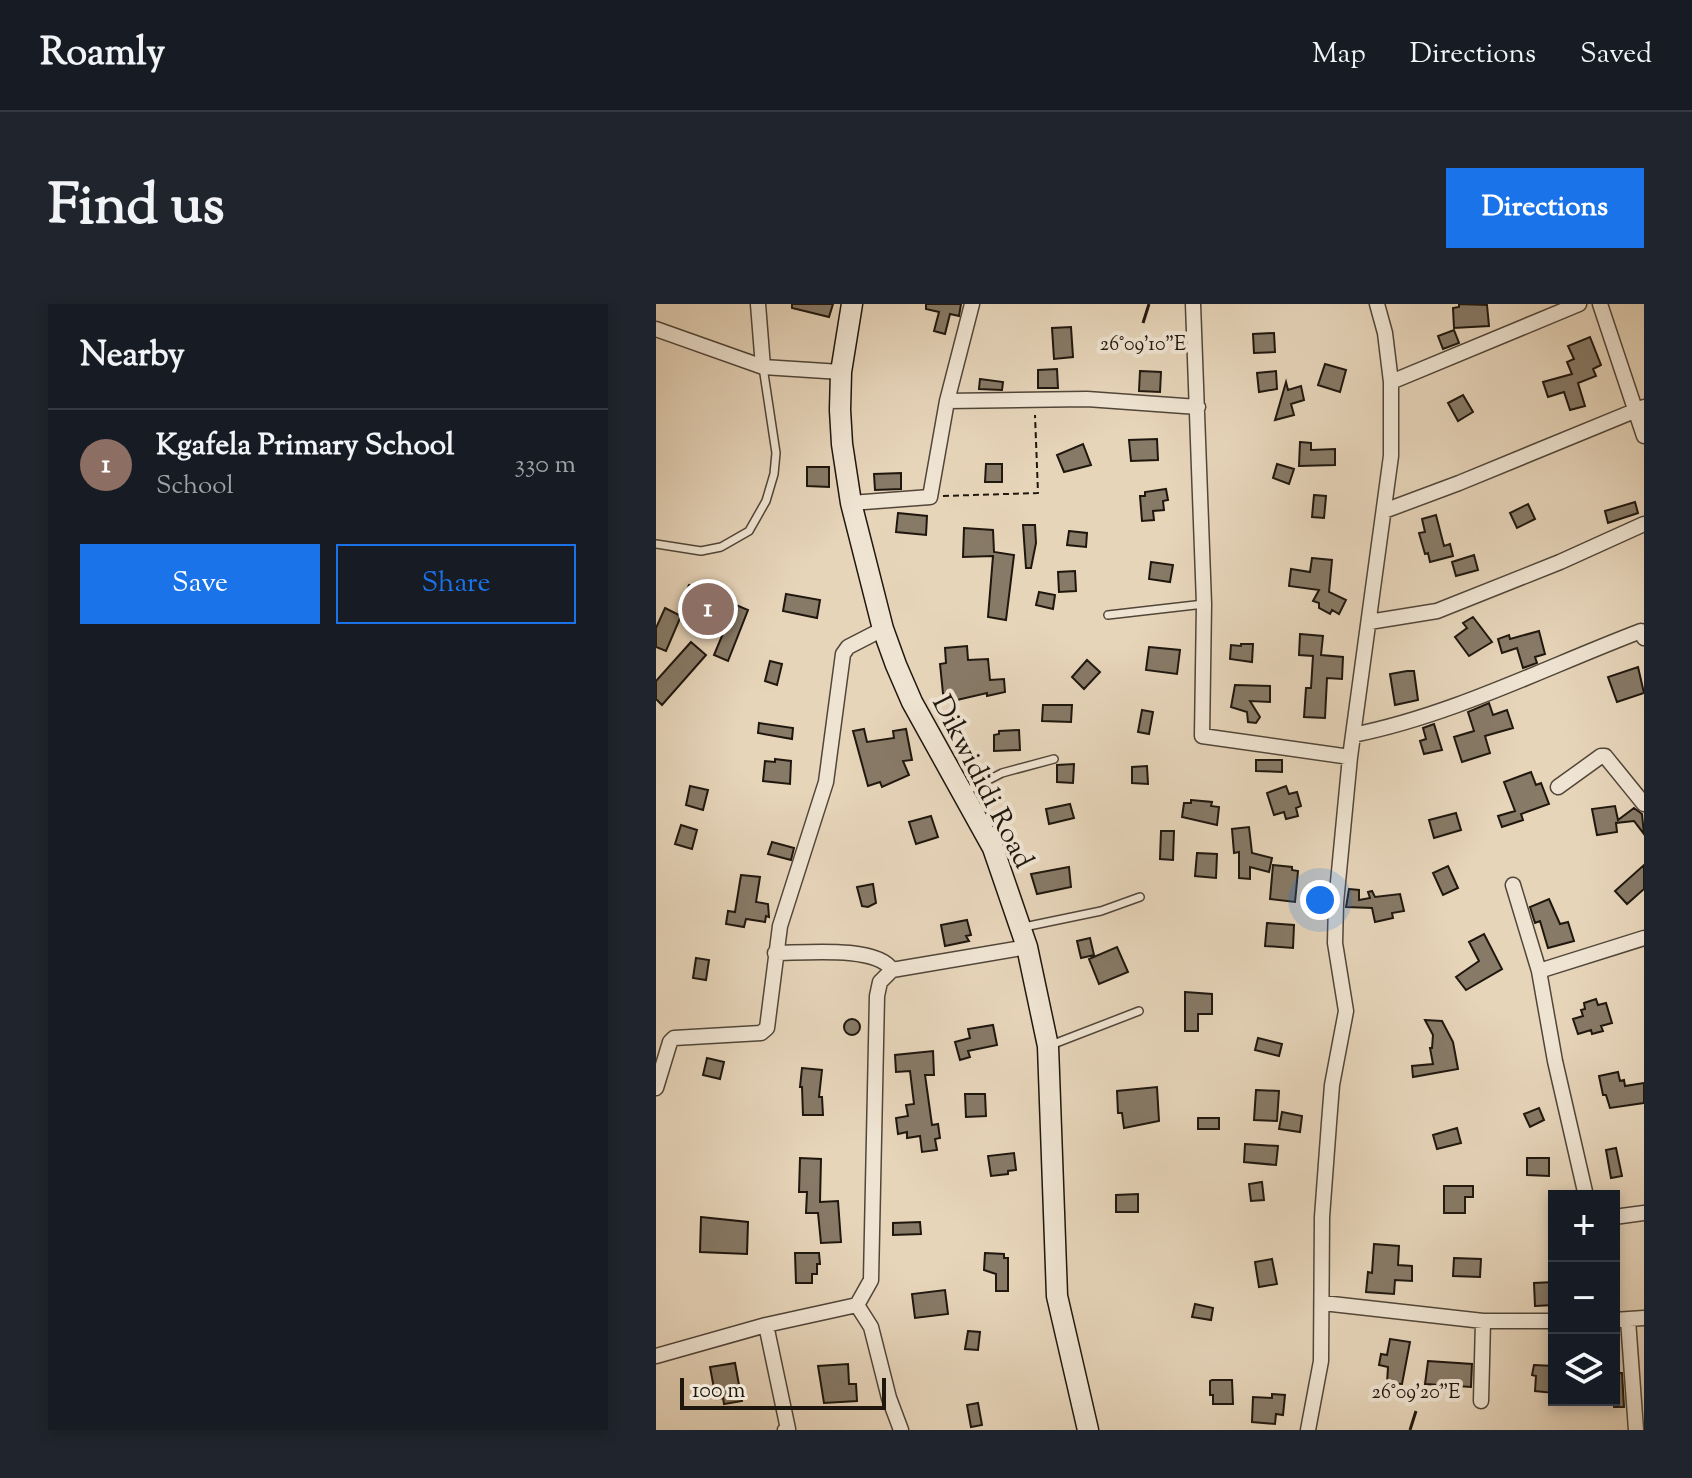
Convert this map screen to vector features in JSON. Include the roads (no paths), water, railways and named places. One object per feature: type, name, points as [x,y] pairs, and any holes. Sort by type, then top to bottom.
[{"type":"street","points":[[758,304],[763,367]]},
{"type":"street","name":"Dikwididi Road","points":[[852,304],[841,372],[842,444],[851,503],[883,629],[912,702],[993,848],[1024,937],[1048,1046],[1057,1296],[1088,1430]]},
{"type":"street","points":[[851,503],[930,497],[947,401],[972,304]]},
{"type":"street","points":[[1193,304],[1204,604],[1202,736],[1350,757]]},
{"type":"street","points":[[1308,1430],[1321,1361],[1322,1217],[1332,1085],[1346,1011],[1335,943],[1336,903],[1350,757],[1391,456],[1391,382],[1385,333],[1377,304]]},
{"type":"street","points":[[1391,382],[1579,304]]},
{"type":"street","points":[[1600,304],[1639,408],[1644,436]]},
{"type":"street","points":[[656,329],[763,367],[841,372]]},
{"type":"street","points":[[947,401],[1118,400],[1198,407]]},
{"type":"street","points":[[1384,511],[1639,408]]},
{"type":"street","points":[[1369,622],[1437,611],[1560,562],[1644,524]]},
{"type":"street","points":[[656,1088],[660,1060],[674,1038],[764,1032],[780,926],[826,782],[843,654],[848,647],[883,629]]},
{"type":"street","points":[[1353,735],[1389,728],[1643,633]]},
{"type":"street","points":[[1558,787],[1605,756],[1609,757],[1644,804]]},
{"type":"street","points":[[1513,885],[1539,971],[1555,1061],[1585,1190]]},
{"type":"street","points":[[656,1356],[766,1325],[857,1305],[871,1280],[877,989],[892,970],[1024,937]]},
{"type":"street","points":[[1539,971],[1644,938]]},
{"type":"street","points":[[775,953],[856,953],[882,960],[892,970]]},
{"type":"street","points":[[1620,1216],[1644,1213]]},
{"type":"street","points":[[1323,1303],[1483,1321],[1548,1321]]},
{"type":"street","points":[[857,1305],[871,1327],[901,1430]]},
{"type":"street","points":[[1638,1424],[1621,1320],[1644,1318]]},
{"type":"street","points":[[1481,1401],[1483,1321]]},
{"type":"street","points":[[766,1325],[787,1430]]},
{"type":"lane","points":[[656,544],[701,551],[721,547],[749,531],[766,501],[775,463],[763,367]]},
{"type":"lane","points":[[1108,615],[1204,604]]},
{"type":"lane","points":[[963,793],[1002,773],[1054,759]]},
{"type":"lane","points":[[1024,937],[1140,897]]},
{"type":"lane","points":[[1048,1046],[1139,1011]]},
{"type":"place","name":"Kgafela Primary School","points":[[708,609]]}]
